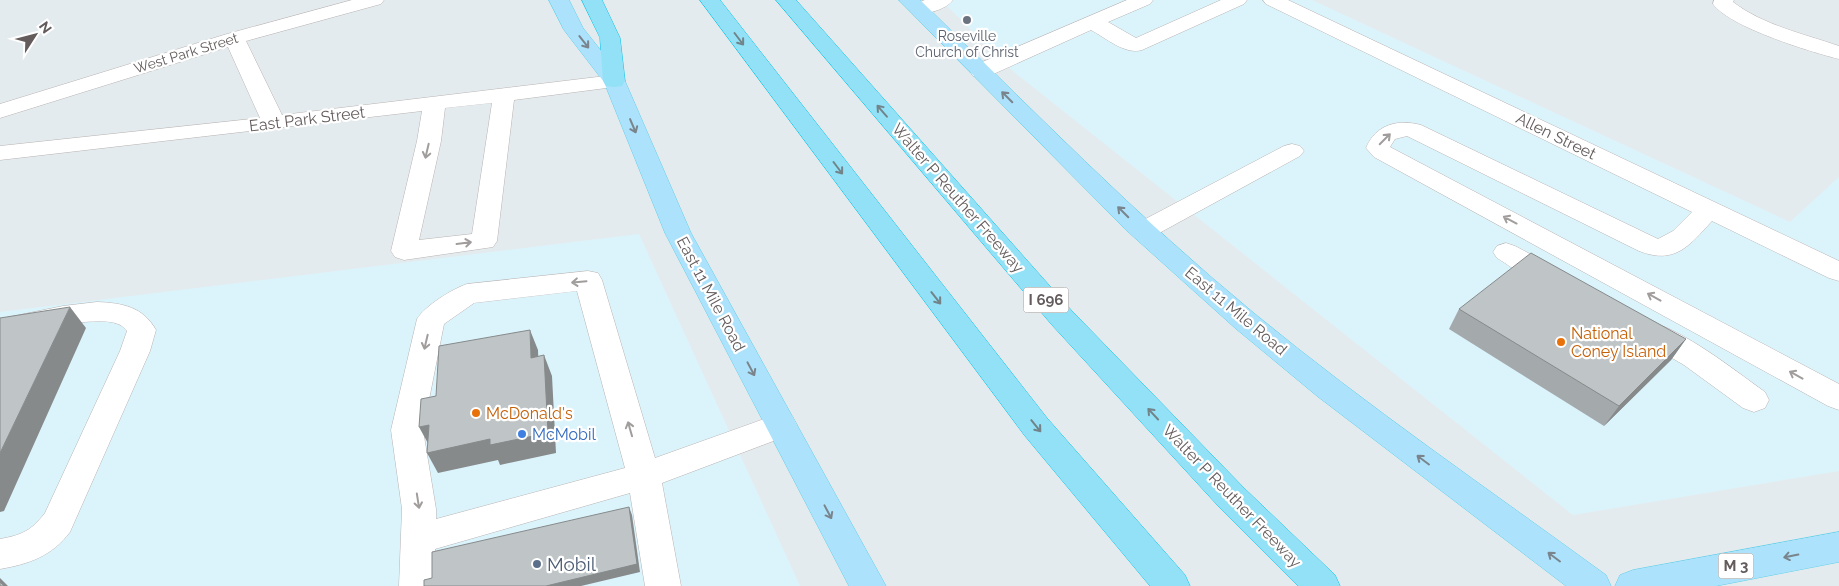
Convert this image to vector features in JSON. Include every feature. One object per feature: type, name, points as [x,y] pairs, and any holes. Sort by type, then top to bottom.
[{"type":"highway","points":[[592,0],[610,38],[614,81]]},
{"type":"highway","points":[[710,0],[1036,427],[1172,586]]},
{"type":"highway","name":"Walter P Reuther Freeway","points":[[786,0],[1062,318],[1232,498],[1322,586]]},
{"type":"main road","name":"East 11 Mile Road","points":[[559,0],[574,30],[614,81],[678,233],[868,586]]},
{"type":"main road","name":"East 11 Mile Road","points":[[923,3],[981,71],[1143,231],[1245,321],[1328,388],[1593,586]]},
{"type":"main road","name":"M 3","points":[[1633,586],[1839,547]]},
{"type":"street","name":"West Park Street","points":[[0,111],[234,38],[374,0]]},
{"type":"street","points":[[981,71],[1142,0]]},
{"type":"street","points":[[1092,22],[1134,46],[1236,0]]},
{"type":"street","name":"Allen Street","points":[[1274,0],[1839,272]]},
{"type":"street","points":[[1723,2],[1728,10],[1749,20],[1839,53]]},
{"type":"street","points":[[234,38],[274,123]]},
{"type":"street","name":"East Park Street","points":[[0,153],[274,123],[614,81]]},
{"type":"street","points":[[435,103],[429,141],[404,251],[484,241],[504,94]]},
{"type":"street","points":[[1663,248],[1648,245],[1413,130],[1403,128],[1392,132],[1383,137],[1379,145],[1378,148],[1382,152],[1839,398]]},
{"type":"street","points":[[1143,231],[1292,151]]},
{"type":"street","points":[[1624,281],[1663,248],[1676,241],[1708,210]]},
{"type":"street","points":[[1506,252],[1575,290]]},
{"type":"street","points":[[417,586],[420,509],[407,430],[431,319],[467,294],[588,280],[644,476],[663,586]]},
{"type":"street","points":[[0,329],[44,319],[94,312],[126,315],[137,323],[142,330],[135,351],[58,522],[50,534],[28,549],[0,554]]},
{"type":"street","points":[[1626,319],[1694,357],[1754,400]]},
{"type":"street","points":[[418,539],[644,476],[781,425]]},
{"type":"shaded area","points":[[941,0],[1312,0],[1790,222],[1839,177],[1839,471],[1573,515],[1014,72]]},
{"type":"shaded area","points":[[639,234],[800,586],[0,586],[0,312]]},
{"type":"building","name":"National Coney Island","points":[[1531,253],[1686,339],[1619,406],[1459,309]]},
{"type":"building","points":[[70,307],[0,453],[0,318]]},
{"type":"building","points":[[530,330],[531,358],[544,355],[548,433],[490,445],[490,439],[427,453],[429,425],[419,427],[421,399],[436,396],[439,346]]},
{"type":"building","points":[[629,507],[637,564],[546,586],[424,586],[424,580],[432,578],[432,552]]},
{"type":"place","name":"Roseville Church of Christ","points":[[967,20]]},
{"type":"place","name":"National Coney Island","points":[[1561,342]]},
{"type":"place","name":"McDonald's","points":[[476,413]]},
{"type":"place","name":"McMobil","points":[[522,434]]},
{"type":"place","name":"Mobil","points":[[537,564]]}]
